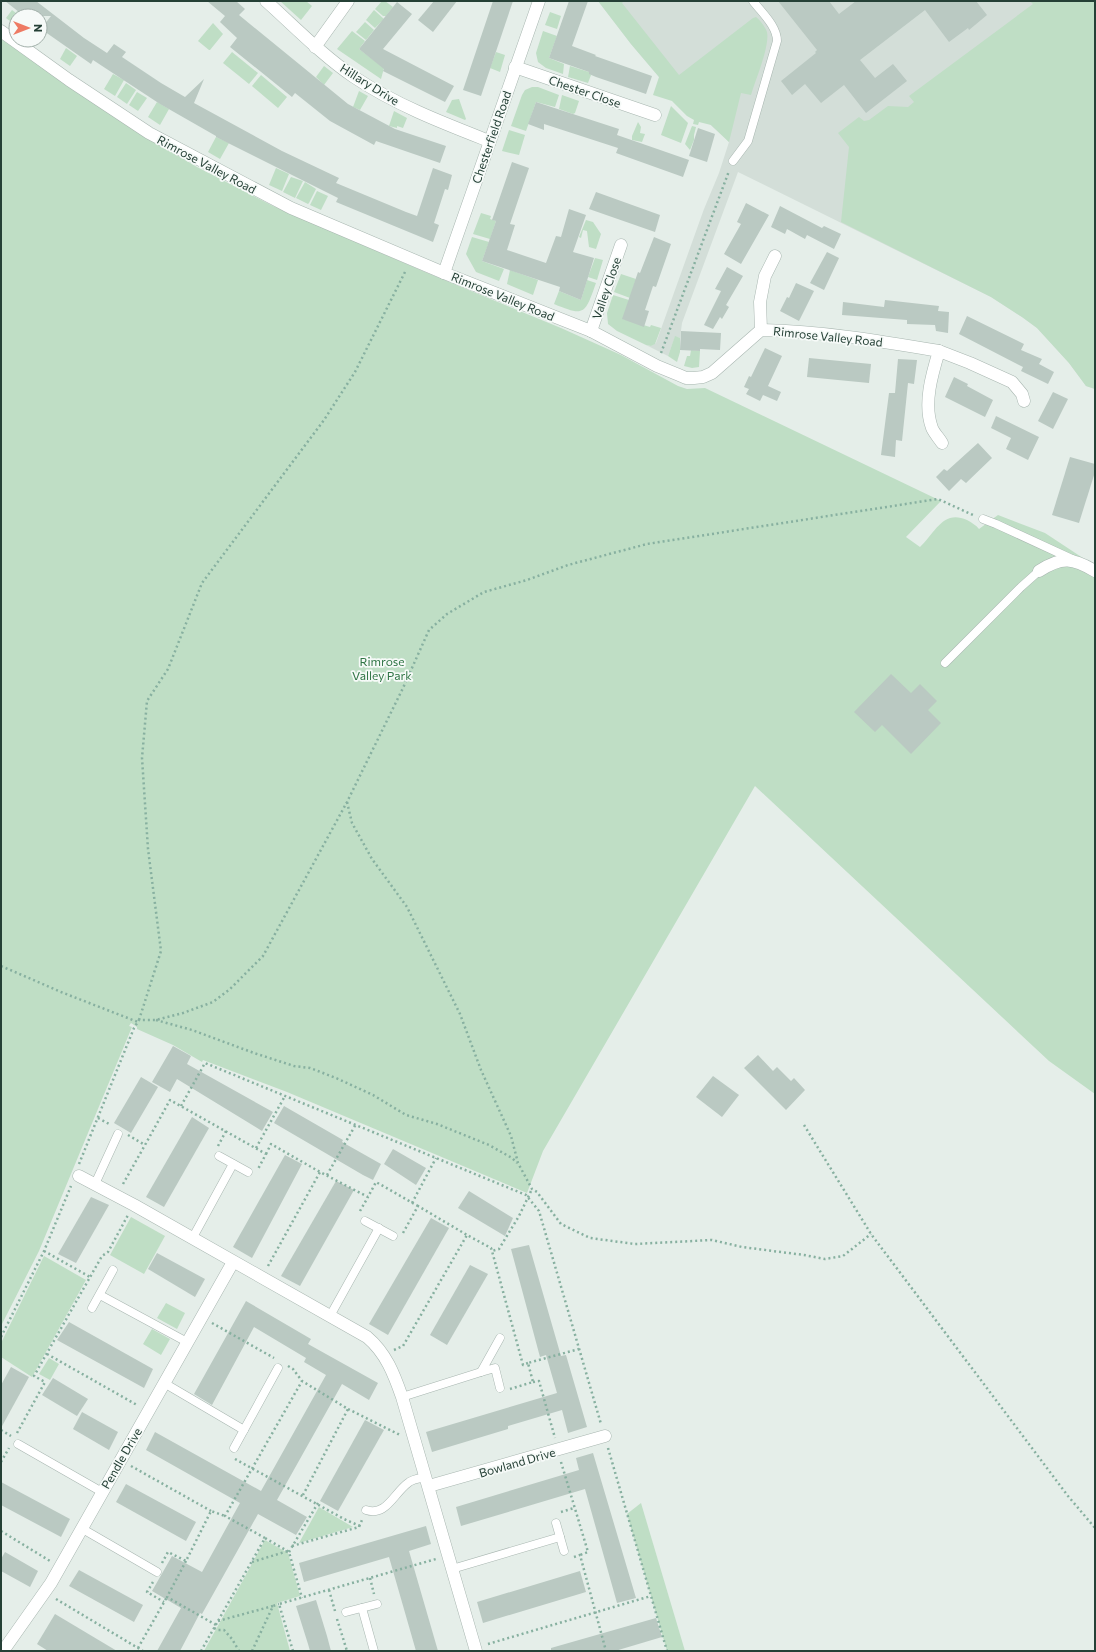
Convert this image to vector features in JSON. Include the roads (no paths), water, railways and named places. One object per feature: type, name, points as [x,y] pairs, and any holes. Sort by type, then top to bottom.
[{"type":"street","name":"Hillary Drive","points":[[266,1],[315,46],[354,77],[400,104],[489,141]]},
{"type":"street","points":[[315,46],[348,1]]},
{"type":"street","name":"Chesterfield Road","points":[[444,273],[538,1]]},
{"type":"street","name":"Rimrose Valley Road","points":[[1,31],[69,80],[149,133],[291,208],[444,273],[591,332],[657,366],[686,378],[703,377],[712,373],[761,330],[798,330],[939,351],[1012,382],[1022,394],[1024,401]]},
{"type":"street","name":"Chester Close","points":[[515,67],[655,115]]},
{"type":"street","name":"Valley Close","points":[[591,332],[621,245]]},
{"type":"street","points":[[761,330],[760,302],[765,276],[775,256]]},
{"type":"street","points":[[939,351],[932,376],[928,407],[932,428],[942,443]]},
{"type":"street","points":[[1039,571],[1060,561],[1074,561],[1095,571]]},
{"type":"street","points":[[79,1176],[134,1205],[367,1337],[379,1348],[384,1354],[393,1372],[414,1434],[476,1649]]},
{"type":"street","name":"Pendle Drive","points":[[3,1651],[45,1592],[60,1567],[233,1262]]},
{"type":"street","name":"Bowland Drive","points":[[428,1482],[558,1450],[605,1436]]},
{"type":"lane","points":[[733,161],[748,141],[777,41],[777,36],[773,27],[753,1]]},
{"type":"lane","points":[[983,519],[1074,561]]},
{"type":"lane","points":[[945,663],[1039,571]]},
{"type":"lane","points":[[95,1184],[119,1133]]},
{"type":"lane","points":[[219,1156],[248,1172]]},
{"type":"lane","points":[[192,1239],[233,1164]]},
{"type":"lane","points":[[365,1221],[393,1236]]},
{"type":"lane","points":[[330,1316],[378,1228]]},
{"type":"lane","points":[[92,1308],[113,1270]]},
{"type":"lane","points":[[100,1294],[187,1342]]},
{"type":"lane","points":[[481,1372],[500,1338]]},
{"type":"lane","points":[[234,1448],[279,1365]]},
{"type":"lane","points":[[402,1397],[495,1368],[500,1388]]},
{"type":"lane","points":[[164,1383],[244,1430]]},
{"type":"lane","points":[[15,1442],[102,1492]]},
{"type":"lane","name":"Bowland Drive","points":[[366,1510],[374,1513],[381,1510],[409,1482],[428,1482]]},
{"type":"lane","points":[[556,1523],[564,1551]]},
{"type":"lane","points":[[81,1528],[158,1572]]},
{"type":"lane","points":[[452,1569],[560,1537]]},
{"type":"lane","points":[[346,1612],[377,1604]]},
{"type":"lane","points":[[362,1608],[374,1651]]},
{"type":"park label","name":"Rimrose Valley Park","points":[[382,668]]}]
